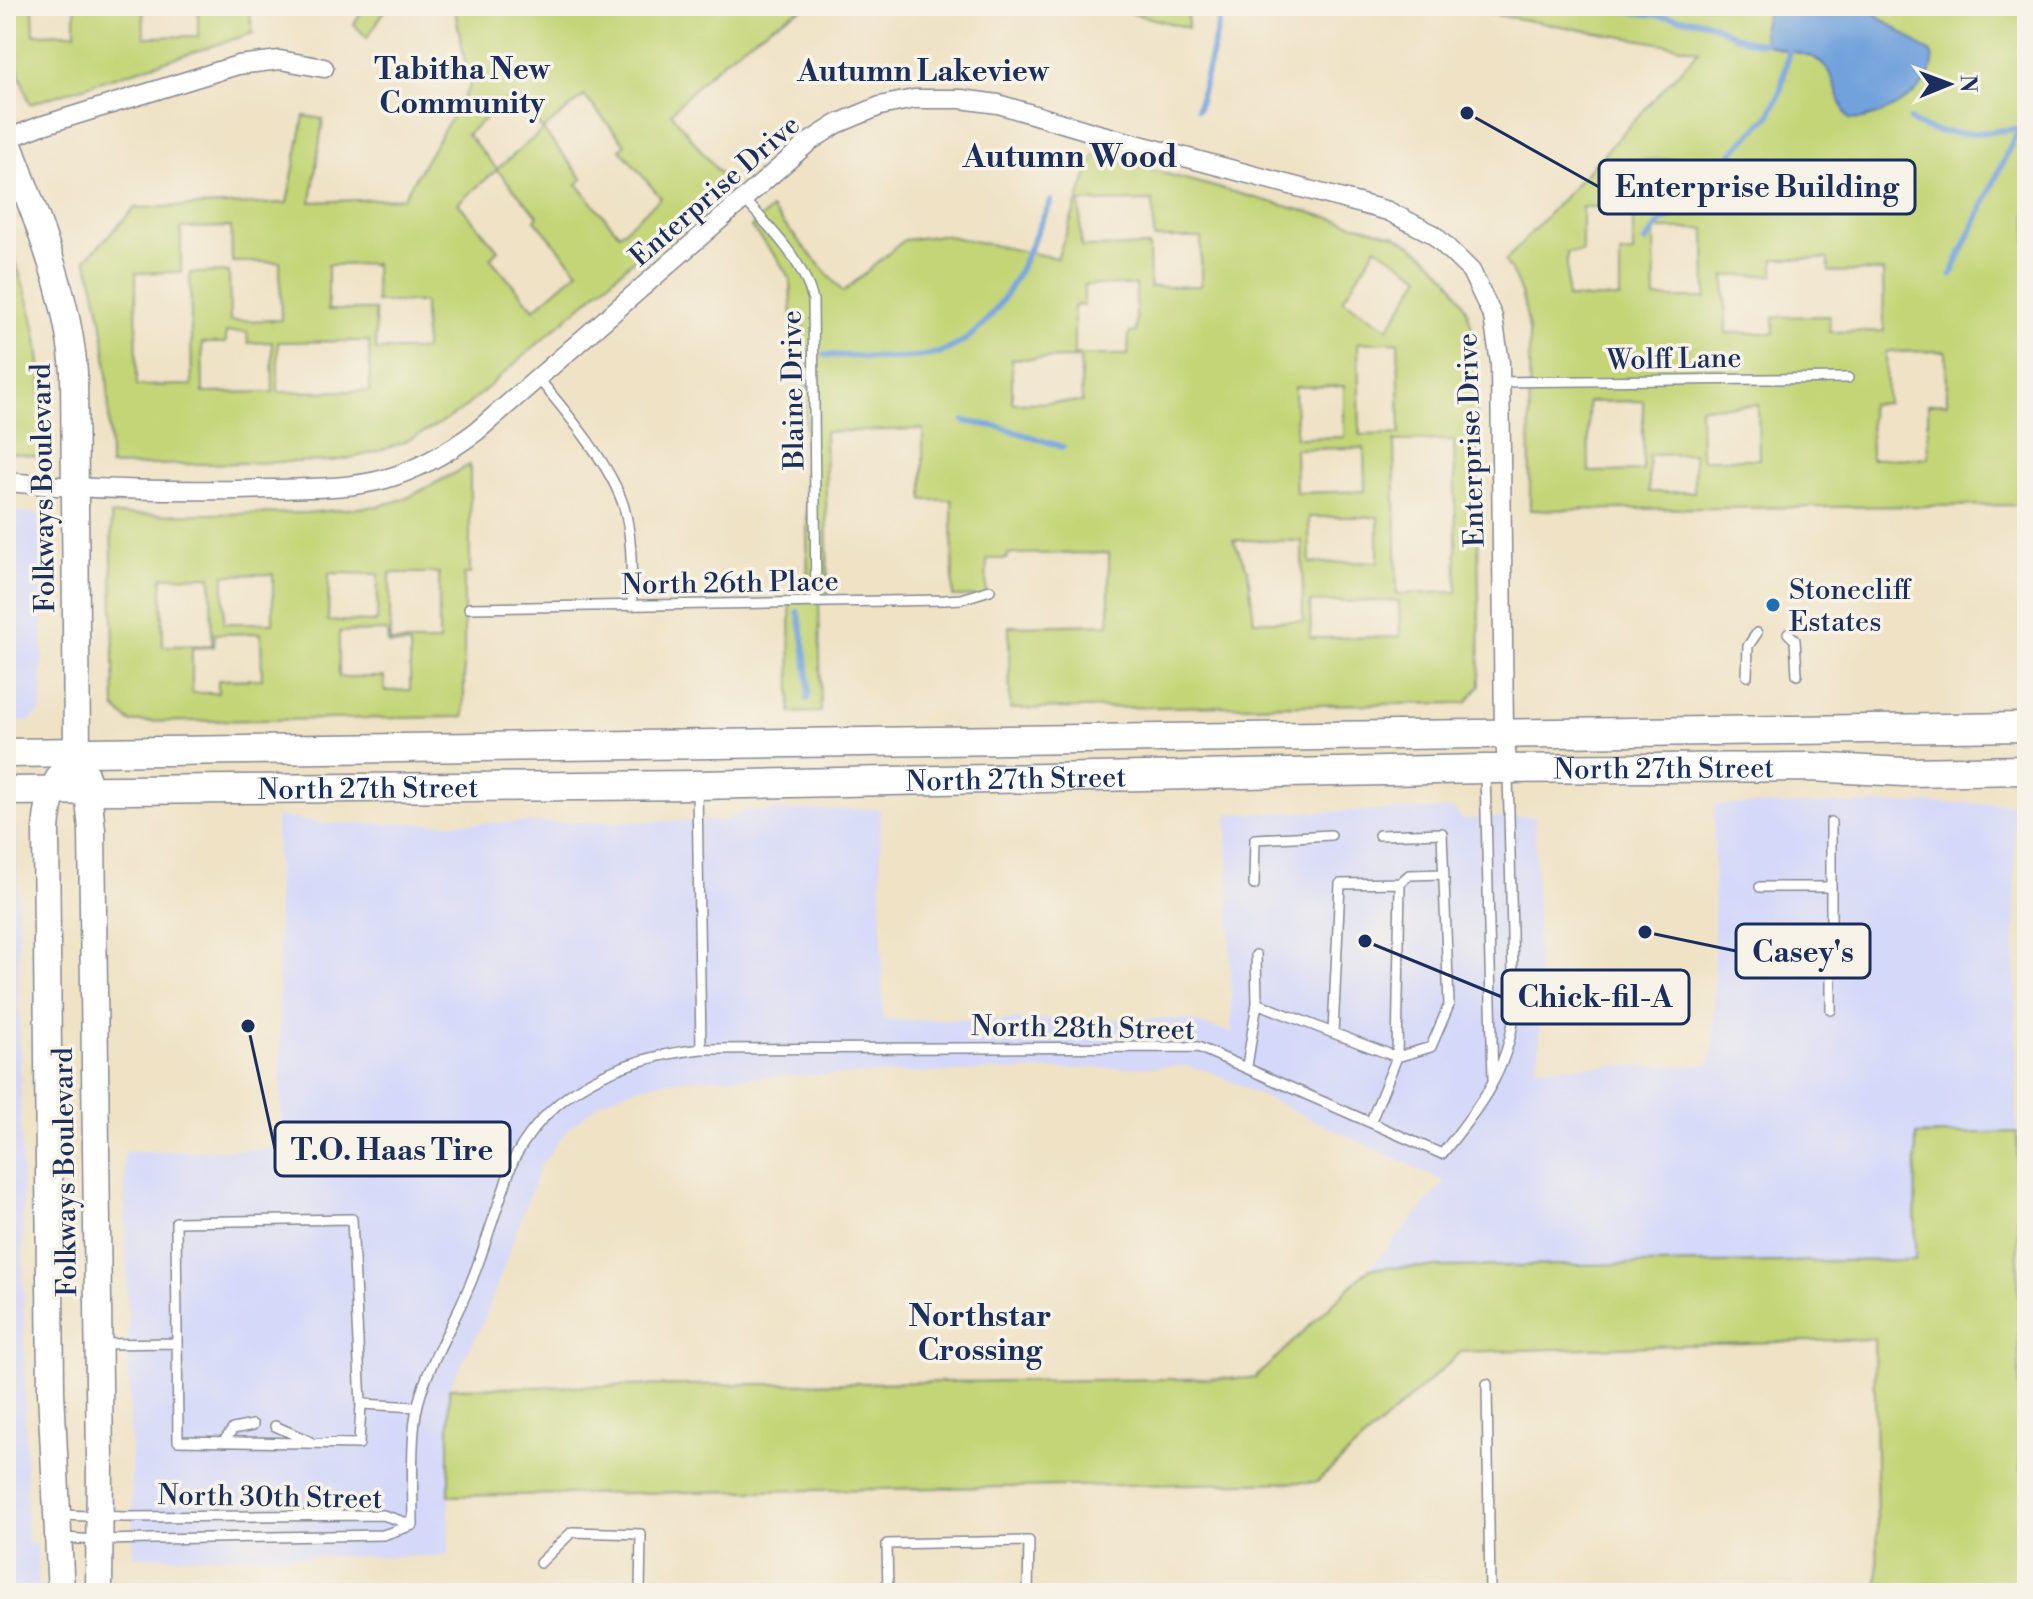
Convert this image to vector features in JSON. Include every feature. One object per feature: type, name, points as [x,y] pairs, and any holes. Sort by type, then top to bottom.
[{"type":"main road","name":"North 27th Street","points":[[6,753],[2027,727]]},
{"type":"main road","name":"North 27th Street","points":[[6,791],[697,785],[1497,769],[1811,767],[1904,772],[2027,770]]},
{"type":"street","points":[[6,138],[238,65],[280,60],[324,68]]},
{"type":"street","name":"Enterprise Drive","points":[[6,482],[117,490],[244,490],[324,487],[384,479],[436,457],[464,441],[809,142],[837,124],[894,102],[929,97],[998,104],[1388,211],[1426,229],[1463,262],[1483,293],[1496,328],[1501,382],[1504,734],[1497,769]]},
{"type":"street","name":"Folkways Boulevard","points":[[6,138],[66,312],[74,372],[77,752],[88,790],[92,830],[99,1593]]},
{"type":"street","name":"Folkways Boulevard","points":[[61,1593],[50,1330],[46,830],[52,791],[77,752]]},
{"type":"lane","name":"Blaine Drive","points":[[744,199],[797,262],[813,300],[816,602]]},
{"type":"lane","points":[[538,378],[601,462],[619,494],[629,534],[632,606]]},
{"type":"lane","name":"Wolff Lane","points":[[1501,382],[1848,378]]},
{"type":"lane","name":"North 26th Place","points":[[469,608],[954,599],[990,590]]},
{"type":"lane","points":[[1747,676],[1748,646],[1757,633]]},
{"type":"lane","points":[[1788,633],[1795,640],[1797,675]]},
{"type":"lane","name":"Enterprise Drive","points":[[1493,1082],[1497,769]]},
{"type":"lane","name":"Enterprise Drive","points":[[1442,1154],[1477,1109],[1511,1043],[1514,1014],[1497,769]]},
{"type":"lane","points":[[697,785],[701,1049]]},
{"type":"lane","points":[[1831,822],[1831,1010]]},
{"type":"lane","points":[[1257,1003],[1397,1057],[1431,1047],[1449,1005],[1442,833],[1379,835]]},
{"type":"lane","points":[[1254,885],[1255,839],[1331,835]]},
{"type":"lane","points":[[1333,1033],[1340,884],[1400,883],[1409,875],[1444,874]]},
{"type":"lane","points":[[1371,1121],[1397,1057],[1400,883]]},
{"type":"lane","points":[[1760,887],[1829,887]]},
{"type":"lane","points":[[1247,1066],[1257,1003],[1256,955]]},
{"type":"lane","name":"North 28th Street","points":[[413,1525],[417,1407],[429,1368],[471,1283],[515,1158],[543,1117],[576,1088],[602,1073],[664,1053],[701,1049],[1198,1047],[1442,1154]]},
{"type":"lane","points":[[352,1219],[361,1404],[359,1444],[178,1441],[177,1343],[176,1222],[352,1219]]},
{"type":"lane","points":[[98,1344],[177,1343]]},
{"type":"lane","points":[[1487,1384],[1490,1593]]},
{"type":"lane","points":[[361,1404],[417,1407]]},
{"type":"lane","points":[[223,1442],[233,1429],[253,1425]]},
{"type":"lane","points":[[275,1426],[313,1443]]},
{"type":"lane","name":"North 30th Street","points":[[57,1526],[100,1528],[383,1515],[413,1525]]},
{"type":"lane","name":"North 30th Street","points":[[57,1526],[383,1535],[413,1525]]},
{"type":"lane","points":[[540,1563],[572,1532],[641,1534],[640,1593]]},
{"type":"lane","points":[[888,1593],[887,1544],[1029,1541],[1028,1593]]},
{"type":"shaded area","points":[[6,510],[43,515],[42,710],[28,722],[6,722]]},
{"type":"shaded area","points":[[2014,803],[2017,1132],[1916,1135],[1916,1260],[1370,1268],[1445,1182],[1209,1071],[1185,1066],[683,1079],[640,1086],[602,1101],[568,1129],[540,1166],[484,1321],[449,1388],[449,1556],[133,1557],[124,1152],[282,1149],[276,816],[324,824],[723,821],[745,811],[880,809],[883,1020],[1164,1019],[1187,1020],[1232,1033],[1227,814],[1454,809],[1462,819],[1535,816],[1540,1050],[1537,1067],[1709,1065],[1714,1046],[1714,805]]},
{"type":"shaded area","points":[[6,827],[17,827],[27,1542],[37,1543],[38,1593],[6,1593]]},
{"type":"green space","points":[[6,6],[33,6],[34,34],[75,33],[75,6],[143,6],[144,37],[198,36],[198,6],[248,6],[253,33],[30,104],[6,36]]},
{"type":"green space","points":[[366,6],[388,6],[367,38],[354,24]]},
{"type":"green space","points":[[454,6],[808,6],[734,52],[671,113],[725,180],[462,410],[400,443],[368,454],[332,461],[110,466],[103,336],[86,259],[135,208],[287,203],[304,116],[323,119],[311,202],[403,198],[470,86]],"holes":[[[513,95],[543,130],[497,169],[467,134]],[[584,96],[625,144],[620,149],[661,198],[619,234],[577,184],[583,179],[543,130]],[[497,170],[538,216],[535,220],[578,271],[534,309],[490,258],[498,250],[458,203]],[[231,227],[232,262],[280,262],[281,320],[230,321],[229,272],[190,273],[192,385],[137,386],[136,273],[181,272],[181,228]],[[375,264],[376,302],[424,302],[425,350],[376,350],[375,310],[328,310],[328,265]],[[226,332],[247,332],[248,343],[272,342],[273,392],[203,393],[202,343],[226,343]],[[369,341],[370,391],[278,392],[278,342]]]},
{"type":"green space","points":[[1104,6],[1187,6],[1188,28]]},
{"type":"green space","points":[[1444,6],[1891,6],[1907,12],[1908,6],[1923,6],[1924,14],[1947,6],[2027,6],[2027,505],[1530,510],[1529,330],[1521,294],[1505,261],[1699,50]],"holes":[[[1687,159],[1688,200],[1620,201],[1619,160]],[[1582,207],[1633,207],[1633,253],[1620,254],[1620,298],[1567,298],[1567,253],[1582,252]],[[1654,229],[1705,229],[1706,298],[1655,298]],[[1774,259],[1828,259],[1829,272],[1883,271],[1884,331],[1830,332],[1829,316],[1774,317],[1774,333],[1726,333],[1725,276],[1774,275]],[[1946,351],[1947,403],[1928,404],[1928,458],[1871,459],[1870,404],[1887,403],[1886,352]],[[1643,401],[1643,471],[1589,472],[1588,402]],[[1758,405],[1759,459],[1701,459],[1700,407]],[[1694,454],[1694,492],[1649,492],[1649,455]]]},
{"type":"green space","points":[[1095,155],[1394,235],[1412,245],[1441,270],[1469,316],[1476,355],[1480,686],[1466,703],[1010,709],[1009,626],[1109,624],[1109,553],[1008,554],[1007,559],[987,559],[986,596],[953,597],[952,500],[923,500],[923,429],[825,432],[828,601],[819,602],[821,712],[791,713],[790,601],[808,600],[804,321],[792,321],[790,279],[751,227],[771,209],[843,292],[904,240],[942,235],[1057,258]],"holes":[[[1153,201],[1154,238],[1201,238],[1201,286],[1150,287],[1149,246],[1081,247],[1080,202]],[[1376,247],[1421,276],[1388,328],[1343,300]],[[1084,285],[1136,285],[1136,332],[1129,333],[1128,355],[1074,355],[1074,306],[1084,305]],[[1398,342],[1400,434],[1360,435],[1358,343]],[[1080,358],[1082,402],[1012,403],[1012,359]],[[1344,386],[1344,437],[1296,438],[1295,387]],[[1454,440],[1457,592],[1397,594],[1394,441]],[[1364,448],[1365,491],[1296,493],[1295,449]],[[1309,517],[1378,517],[1378,562],[1310,563]],[[1233,540],[1302,541],[1303,621],[1254,621],[1248,570]],[[1399,601],[1400,637],[1311,638],[1310,602]]]},
{"type":"green space","points":[[6,238],[34,322],[41,380],[43,457],[6,452]]},
{"type":"green space","points":[[470,465],[470,574],[464,574],[464,717],[130,722],[115,708],[111,515],[305,513],[379,506],[407,498]],"holes":[[[329,573],[378,574],[377,622],[328,621]],[[390,573],[439,573],[439,642],[390,642]],[[273,574],[273,623],[224,623],[224,575]],[[211,576],[212,645],[163,646],[162,577]],[[387,631],[388,644],[410,645],[410,690],[385,691],[384,677],[339,677],[339,632]],[[261,633],[262,679],[218,680],[218,693],[192,693],[192,648],[214,647],[215,634]]]},
{"type":"green space","points":[[2017,1132],[2020,1471],[2027,1468],[2027,1593],[1878,1593],[1874,1339],[1461,1352],[1317,1482],[449,1496],[449,1388],[1255,1378],[1370,1268],[1915,1260],[1916,1135]]},
{"type":"water","points":[[1772,6],[1864,6],[1931,53],[1933,65],[1919,89],[1906,100],[1875,115],[1849,119],[1823,64],[1810,56],[1767,44],[1763,24]]},
{"type":"waterway","points":[[1198,109],[1223,6]]},
{"type":"waterway","points":[[1587,6],[1702,21],[1749,41],[1766,42]]},
{"type":"waterway","points":[[1645,242],[1661,222],[1681,210],[1713,182],[1734,151],[1770,115],[1781,89],[1789,50]]},
{"type":"waterway","points":[[1910,120],[1921,127],[1950,133],[1983,133],[2027,127]]},
{"type":"waterway","points":[[1951,275],[2013,140],[2022,128]]},
{"type":"waterway","points":[[825,355],[917,357],[954,347],[974,333],[1006,294],[1051,201]]},
{"type":"waterway","points":[[964,421],[1000,427],[1063,447]]},
{"type":"waterway","points":[[798,612],[807,671],[807,699]]},
{"type":"place","name":"Enterprise Building","points":[[1467,113]]},
{"type":"place","name":"Stonecliff Estates","points":[[1773,605]]},
{"type":"place","name":"Casey's","points":[[1645,932]]},
{"type":"place","name":"Chick-fil-A","points":[[1365,941]]},
{"type":"place","name":"T.O. Haas Tire","points":[[248,1026]]},
{"type":"district","name":"Autumn Lakeview","points":[[923,71]]},
{"type":"district","name":"Tabitha New Community","points":[[462,86]]},
{"type":"district","name":"Autumn Wood","points":[[1070,156]]},
{"type":"district","name":"Northstar Crossing","points":[[980,1333]]}]
